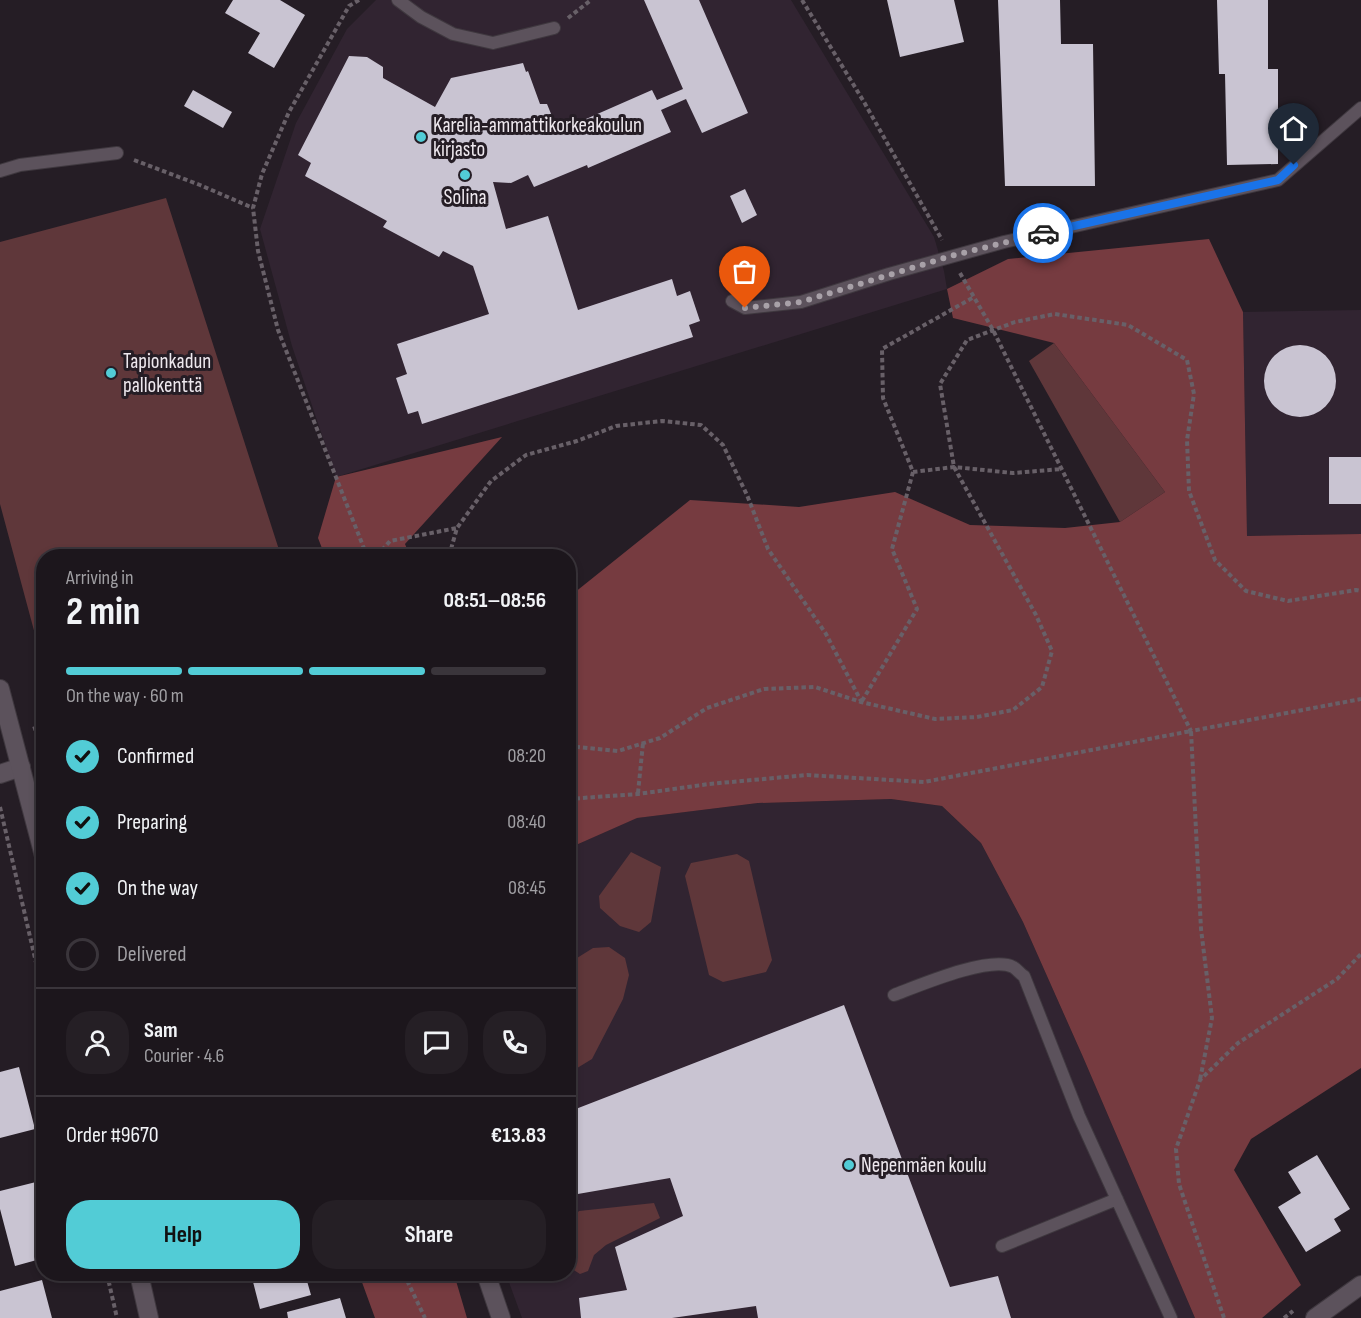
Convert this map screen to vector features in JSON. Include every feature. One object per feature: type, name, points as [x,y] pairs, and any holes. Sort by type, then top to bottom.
[{"type":"street","points":[[0,689],[36,825]]},
{"type":"street","points":[[0,774],[21,766]]},
{"type":"street","points":[[141,1281],[149,1318]]},
{"type":"street","points":[[488,1281],[501,1318]]},
{"type":"street","points":[[1315,1318],[1361,1285]]},
{"type":"lane","points":[[398,0],[421,17],[453,34],[493,43],[554,28]]},
{"type":"lane","points":[[732,301],[745,308],[801,302],[951,256],[1278,180],[1361,108]]},
{"type":"lane","points":[[0,171],[20,165],[117,153]]},
{"type":"lane","points":[[894,995],[960,971],[997,964],[1012,966],[1024,976],[1079,1116],[1171,1318]]},
{"type":"lane","points":[[1002,1246],[1117,1198]]},
{"type":"path","points":[[360,0],[349,6],[289,112],[262,174],[253,208],[258,251],[278,330],[364,549]]},
{"type":"path","points":[[554,28],[591,0]]},
{"type":"path","points":[[802,0],[864,102],[993,330],[1191,731],[1201,929],[1212,1018],[1200,1080],[1176,1149],[1179,1184],[1186,1209],[1224,1318]]},
{"type":"path","points":[[117,153],[253,208]]},
{"type":"path","points":[[861,702],[917,609],[892,549],[913,472],[883,398],[882,349],[974,297]]},
{"type":"path","points":[[576,747],[618,752],[660,738],[707,708],[764,689],[815,687],[861,702],[935,718],[977,717],[1013,710],[1042,687],[1052,651],[1036,615],[954,467],[940,384],[967,340],[1015,322],[1055,314],[1128,326],[1187,360],[1194,394],[1187,440],[1189,491],[1215,560],[1246,591],[1288,601],[1361,591]]},
{"type":"path","points":[[451,549],[457,528],[491,481],[526,455],[578,441],[616,426],[662,422],[701,425],[723,445],[747,495],[768,549],[826,634],[861,702]]},
{"type":"path","points":[[913,472],[954,467],[1013,473],[1062,469]]},
{"type":"path","points":[[383,549],[390,541],[457,528]]},
{"type":"path","points":[[576,799],[807,775],[924,782],[1361,699]]},
{"type":"path","points":[[638,794],[644,743]]},
{"type":"path","points":[[0,807],[36,962]]},
{"type":"path","points":[[1200,1080],[1238,1043],[1337,979],[1361,954]]},
{"type":"path","points":[[109,1281],[117,1318]]},
{"type":"path","points":[[407,1281],[425,1318]]},
{"type":"shaded area","points":[[376,0],[791,0],[934,237],[947,289],[336,477],[292,346],[260,229],[296,123],[347,29]]},
{"type":"shaded area","name":"Tapionkadun pallokenttä","points":[[166,198],[279,549],[36,549],[36,638],[0,504],[0,242]]},
{"type":"shaded area","points":[[1209,239],[1243,312],[1247,536],[1361,534],[1361,1068],[1251,1139],[1234,1170],[1301,1285],[1262,1318],[1195,1318],[1023,922],[981,843],[942,806],[891,799],[758,803],[637,818],[576,845],[576,591],[690,500],[799,507],[895,492],[970,525],[1065,528],[1120,522],[1165,492],[1054,343],[953,318],[947,289],[1008,259]]},
{"type":"shaded area","points":[[1361,310],[1361,534],[1247,536],[1243,312]]},
{"type":"shaded area","points":[[1054,343],[1165,492],[1120,522],[1029,361]]},
{"type":"shaded area","points":[[502,437],[405,544],[407,549],[322,549],[318,538],[336,477]]},
{"type":"shaded area","name":"Nepenmäen koulu","points":[[891,799],[942,806],[981,843],[1023,922],[1195,1318],[522,1318],[509,1281],[576,1281],[576,845],[636,818],[758,803]]},
{"type":"shaded area","points":[[631,852],[661,867],[651,922],[639,932],[620,926],[600,908],[599,896]]},
{"type":"shaded area","points":[[737,854],[749,861],[772,960],[766,972],[723,982],[709,975],[685,876],[691,863]]},
{"type":"shaded area","points":[[609,947],[625,958],[629,975],[623,999],[592,1059],[576,1069],[576,960],[593,948]]},
{"type":"shaded area","points":[[654,1203],[660,1218],[606,1245],[594,1255],[588,1271],[580,1274],[576,1271],[576,1214],[579,1211]]},
{"type":"shaded area","points":[[362,1281],[456,1281],[467,1318],[375,1318]]},
{"type":"building","points":[[233,0],[280,0],[305,15],[274,68],[248,53],[260,33],[225,13]]},
{"type":"building","points":[[644,0],[699,0],[748,113],[702,133],[686,99],[661,110],[671,132],[588,168],[587,165],[534,187],[528,175],[511,183],[493,182],[506,229],[548,216],[578,310],[672,279],[677,296],[690,291],[700,321],[689,325],[693,337],[422,424],[418,411],[408,414],[396,378],[407,374],[397,344],[489,314],[473,266],[443,251],[439,257],[383,227],[387,221],[305,176],[311,163],[298,155],[349,56],[367,57],[383,67],[383,78],[435,107],[451,78],[523,63],[540,104],[547,104],[556,126],[567,121],[570,126],[652,90],[657,100],[683,89]]},
{"type":"building","points":[[887,0],[954,0],[964,42],[900,57]]},
{"type":"building","points":[[998,0],[1060,0],[1061,44],[1093,44],[1095,186],[1005,186]]},
{"type":"building","points":[[1217,0],[1268,0],[1268,69],[1278,69],[1278,164],[1227,165],[1225,74],[1219,74]]},
{"type":"building","points":[[193,90],[232,112],[223,128],[184,106]]},
{"type":"building","points":[[745,189],[757,215],[742,223],[730,196]]},
{"type":"building","points":[[1300,345],[1314,348],[1326,355],[1333,367],[1336,381],[1333,395],[1326,407],[1314,414],[1300,417],[1286,414],[1274,407],[1267,395],[1264,381],[1267,367],[1274,355],[1286,348]]},
{"type":"building","points":[[1329,457],[1361,457],[1361,504],[1329,504]]},
{"type":"building","points":[[844,1005],[950,1287],[998,1276],[1011,1318],[758,1318],[756,1306],[672,1318],[581,1318],[579,1298],[627,1290],[615,1247],[683,1216],[670,1178],[576,1194],[576,1109]]},
{"type":"building","points":[[19,1067],[35,1129],[0,1138],[0,1072]]},
{"type":"building","points":[[1317,1155],[1350,1209],[1334,1219],[1341,1231],[1306,1252],[1278,1207],[1301,1193],[1288,1172]]},
{"type":"building","points":[[36,1182],[36,1260],[15,1266],[0,1209],[0,1191]]},
{"type":"building","points":[[42,1281],[52,1318],[0,1318],[0,1291]]},
{"type":"building","points":[[253,1281],[307,1281],[311,1295],[260,1309]]},
{"type":"building","points":[[340,1298],[346,1318],[288,1318],[287,1312]]},
{"type":"way so far","points":[[745,308],[801,302],[951,256],[1043,233]]},
{"type":"place","name":"Karelia-ammattikorkeakoulun kirjasto","points":[[421,137]]},
{"type":"place","name":"Solina","points":[[465,175]]},
{"type":"place","name":"Tapionkadun pallokenttä","points":[[111,373]]},
{"type":"place","name":"Nepenmäen koulu","points":[[849,1165]]},
{"type":"route","points":[[1043,233],[1278,180],[1294,165]]}]
